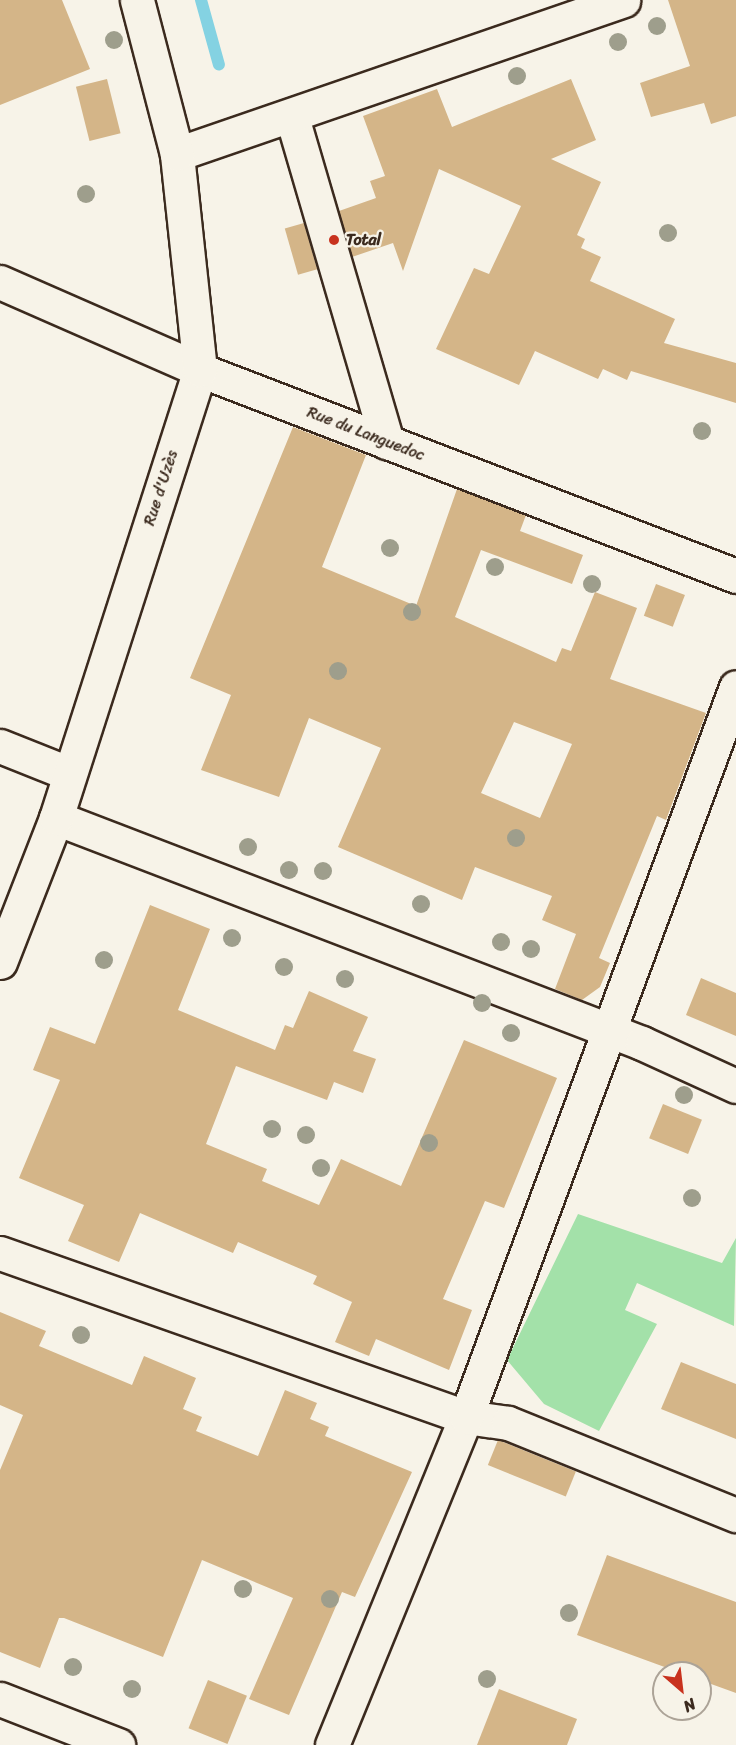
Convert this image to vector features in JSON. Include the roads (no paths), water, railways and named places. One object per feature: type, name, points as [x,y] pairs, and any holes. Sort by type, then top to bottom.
[{"type":"street","name":"Rue d'Uzès","points":[[0,962],[56,818],[68,773],[200,370],[177,154],[136,0]]},
{"type":"street","points":[[177,154],[292,117],[623,0]]},
{"type":"street","points":[[292,117],[387,441]]},
{"type":"street","name":"Rue du Languedoc","points":[[0,282],[200,370],[736,576]]},
{"type":"street","points":[[332,1745],[466,1417],[606,1033],[736,687]]},
{"type":"street","points":[[0,746],[68,773]]},
{"type":"street","points":[[56,818],[606,1033],[642,1043],[736,1086]]},
{"type":"street","points":[[0,1252],[466,1417],[508,1423],[736,1515]]},
{"type":"street","points":[[0,1699],[118,1745]]},
{"type":"waterway","points":[[201,0],[219,65]]},
{"type":"place","name":"Total","points":[[334,240]]}]
